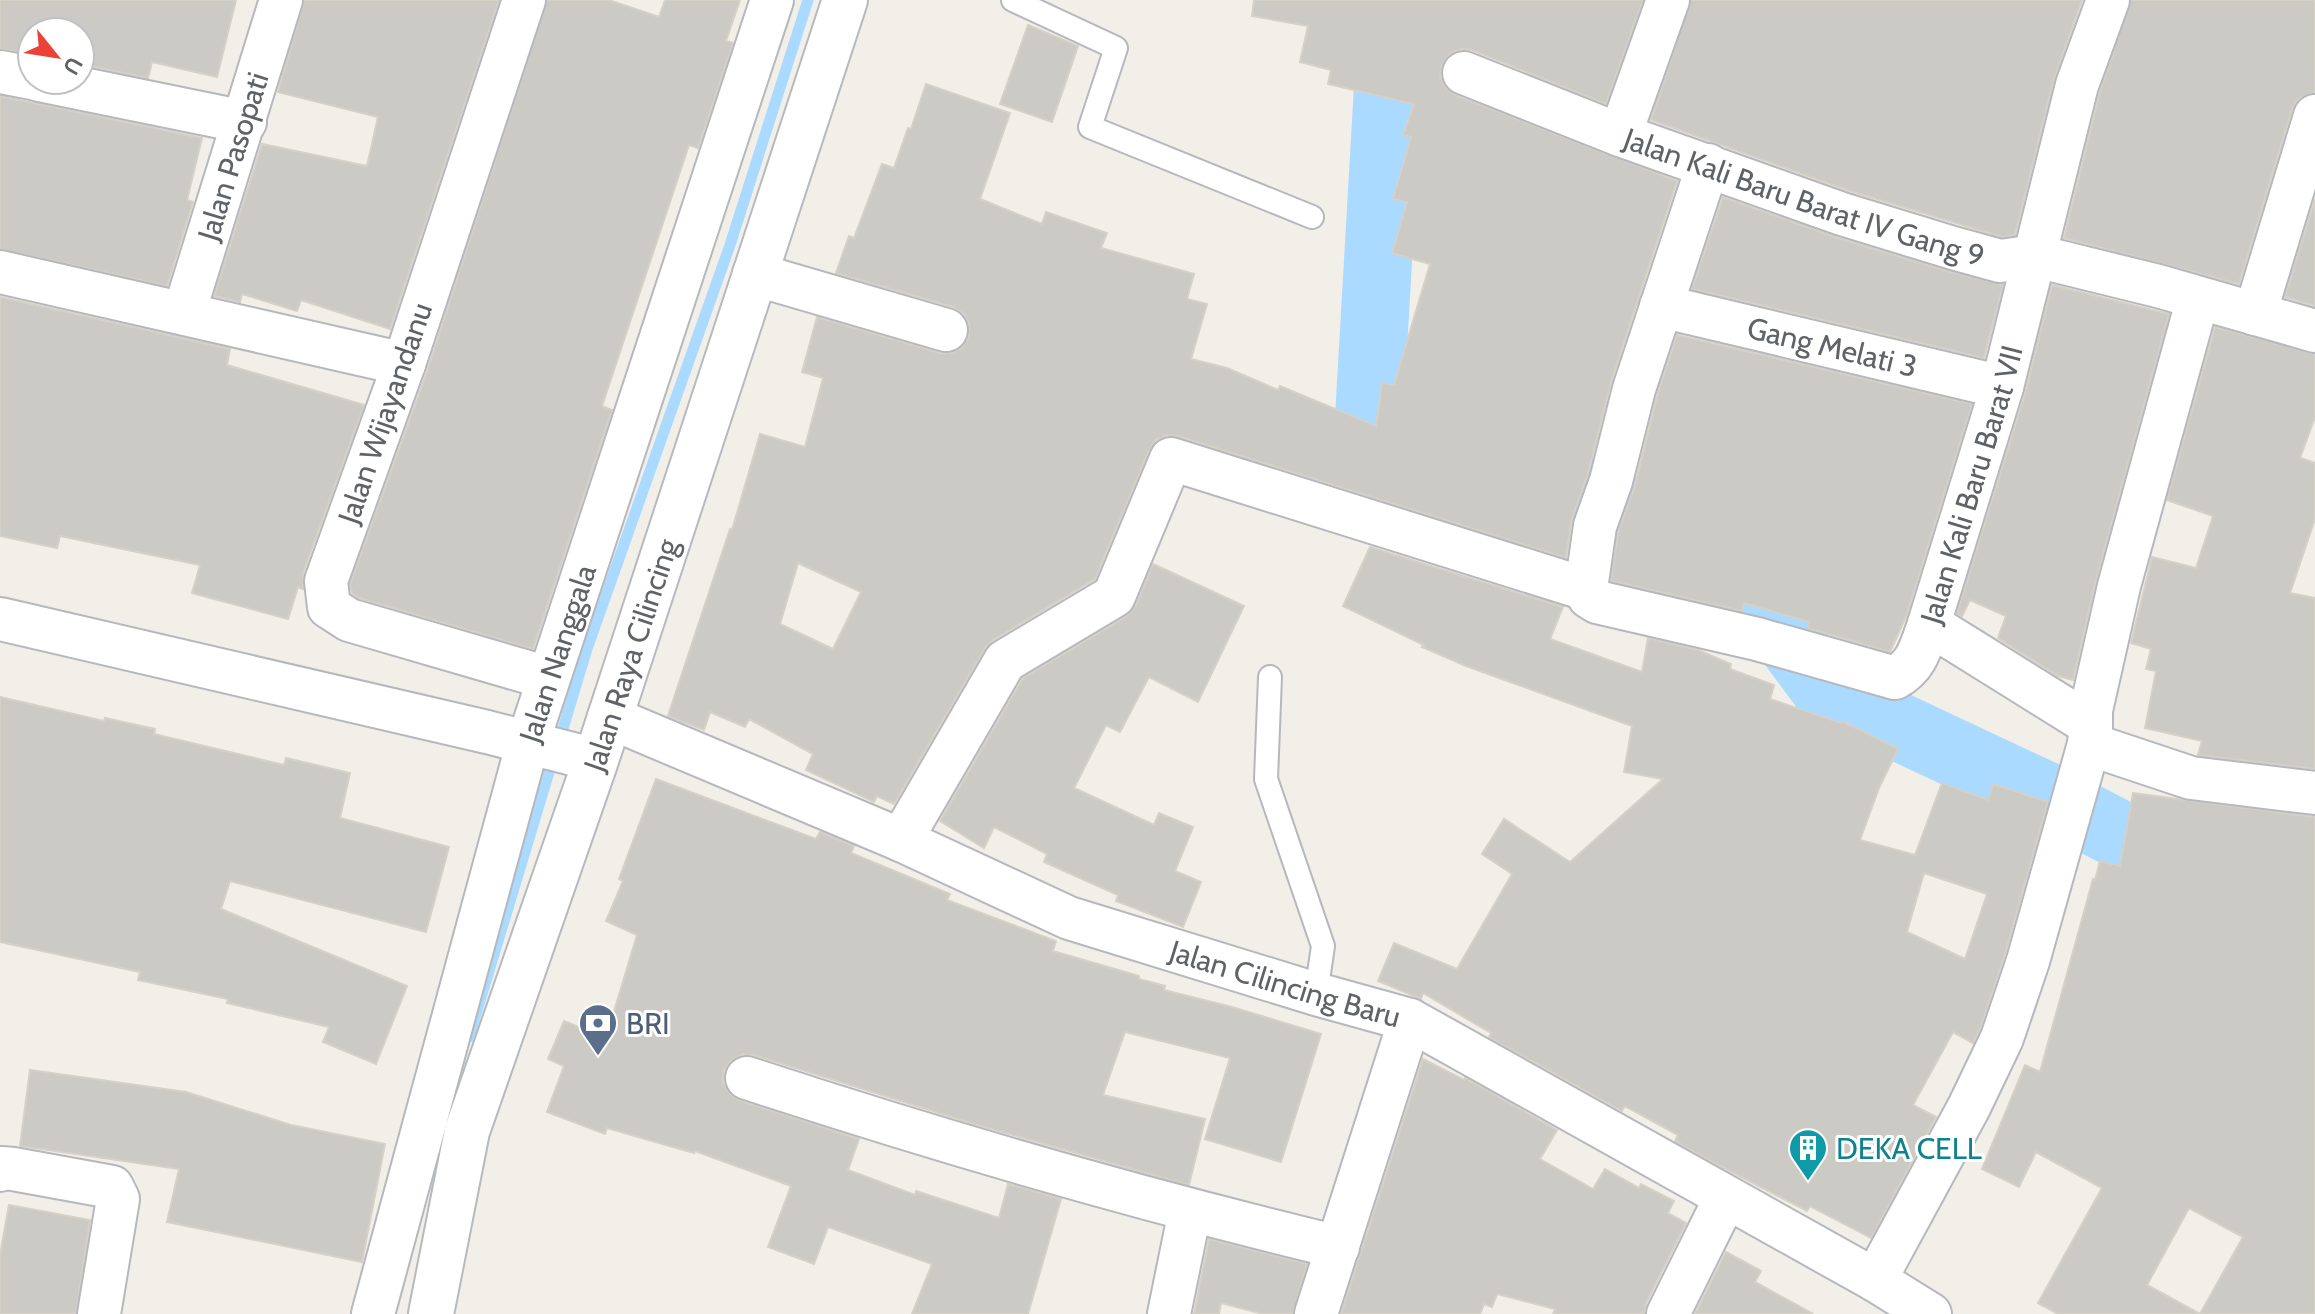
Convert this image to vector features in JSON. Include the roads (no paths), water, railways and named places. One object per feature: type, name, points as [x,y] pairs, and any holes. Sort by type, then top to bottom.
[{"type":"street","name":"Jalan Pasopati","points":[[184,313],[281,0]]},
{"type":"street","name":"Jalan Wijayandanu","points":[[524,0],[404,364],[326,581],[329,607],[349,620],[548,678]]},
{"type":"street","name":"Jalan Nanggala","points":[[373,1314],[560,750],[548,678],[772,0]]},
{"type":"street","name":"Jalan Raya Cilincing","points":[[431,1314],[467,1131],[560,750],[609,717],[845,0]]},
{"type":"street","name":"Jalan Kali Baru Barat IV Gang 9","points":[[1668,0],[1620,135],[1842,214],[1953,248],[2000,261],[2036,256]]},
{"type":"street","name":"Jalan Kali Baru Barat VII","points":[[2108,0],[2077,85],[2002,387],[1929,624],[2087,746],[2191,778],[2315,793]]},
{"type":"street","points":[[1464,73],[1620,135]]},
{"type":"street","points":[[96,92],[245,122]]},
{"type":"street","points":[[2255,314],[2315,116]]},
{"type":"street","points":[[1708,165],[1634,389],[1611,481],[1595,526],[1586,589],[1589,597],[1597,602],[1757,639],[1895,678],[1909,670],[1929,624]]},
{"type":"street","points":[[2036,256],[2315,331]]},
{"type":"street","points":[[0,272],[404,364]]},
{"type":"street","points":[[754,274],[946,330]]},
{"type":"street","points":[[1875,1280],[1969,1107],[2002,1038],[2028,961],[2087,746],[2091,710],[2119,586],[2198,298]]},
{"type":"street","name":"Gang Melati 3","points":[[1661,306],[2002,387]]},
{"type":"street","points":[[901,840],[1005,661],[1114,596],[1171,459],[1586,589]]},
{"type":"street","points":[[0,619],[560,750]]},
{"type":"street","name":"Jalan Cilincing Baru","points":[[609,717],[901,840],[1069,918],[1410,1020],[1875,1280],[1930,1314]]},
{"type":"street","points":[[1316,1314],[1410,1020]]},
{"type":"street","points":[[747,1078],[882,1122],[1190,1211],[1338,1247]]},
{"type":"street","points":[[0,1170],[13,1169],[112,1187],[118,1199],[99,1314]]},
{"type":"street","points":[[1668,1314],[1726,1197]]},
{"type":"street","points":[[1169,1314],[1190,1211]]},
{"type":"lane","points":[[1013,0],[1116,48],[1090,127],[1312,217]]},
{"type":"lane","points":[[1270,677],[1266,779],[1323,946],[1316,994]]},
{"type":"waterway","points":[[559,742],[587,649],[730,245],[808,0]]},
{"type":"waterway","points":[[1393,0],[1368,435],[1606,496],[1769,613],[1829,694],[2040,793],[2193,873],[2315,901]]},
{"type":"waterway","points":[[469,1037],[553,759]]},
{"type":"place","name":"BRI","points":[[598,1057]]},
{"type":"place","name":"DEKA CELL","points":[[1808,1182]]}]
